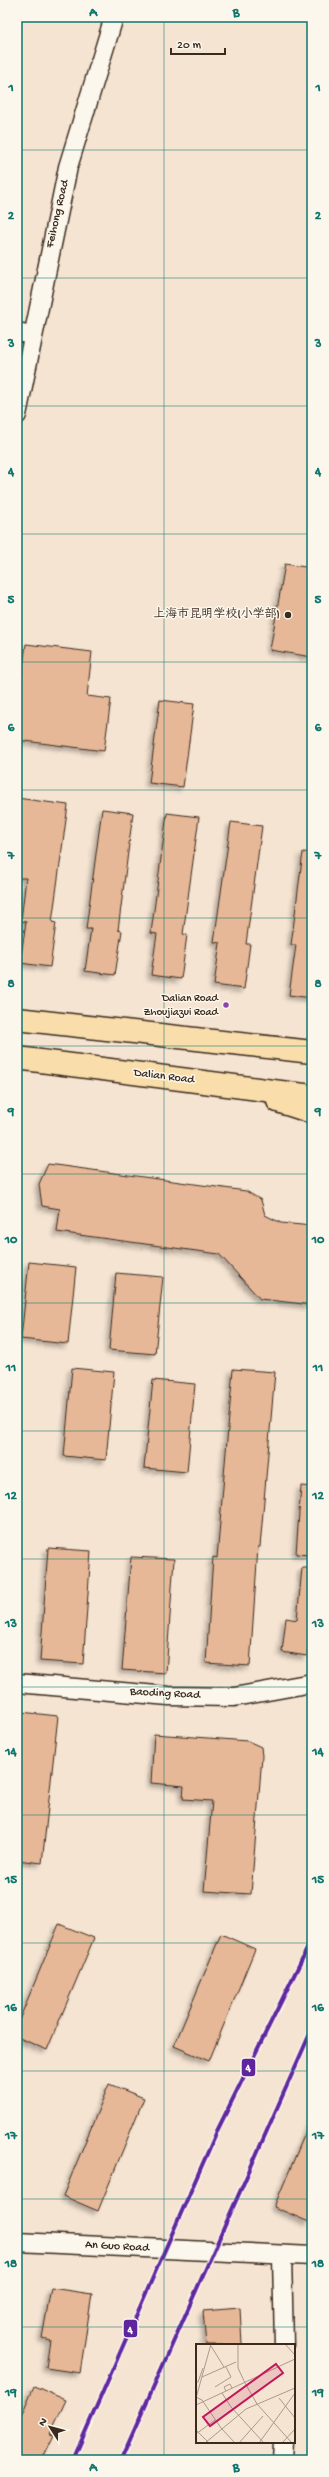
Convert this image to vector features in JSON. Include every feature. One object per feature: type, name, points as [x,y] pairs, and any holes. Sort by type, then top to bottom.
[{"type":"main road","points":[[17,1019],[312,1052]]},
{"type":"main road","name":"Dalian Road","points":[[17,1058],[312,1096]]},
{"type":"main road","points":[[247,1088],[274,1100],[312,1112]]},
{"type":"street","name":"Feihong Road","points":[[17,415],[25,334],[68,168],[114,17]]},
{"type":"street","name":"Baoding Road","points":[[17,1683],[169,1696],[234,1697],[312,1682]]},
{"type":"street","name":"An Guo Road","points":[[17,2242],[282,2256],[312,2256]]},
{"type":"street","points":[[282,2256],[284,2344]]},
{"type":"street","points":[[282,2460],[283,2443]]},
{"type":"building","points":[[285,564],[312,568],[312,657],[270,650]]},
{"type":"building","points":[[26,644],[92,652],[87,696],[111,699],[104,751],[17,740],[17,713]]},
{"type":"building","points":[[160,700],[194,704],[183,787],[149,783]]},
{"type":"building","points":[[17,798],[68,805],[52,922],[56,923],[50,967],[20,963],[26,922],[21,921],[26,878],[17,878]]},
{"type":"building","points":[[102,809],[133,813],[118,930],[122,931],[115,975],[85,971],[91,929],[86,929]]},
{"type":"building","points":[[167,813],[199,817],[183,934],[187,935],[181,979],[151,975],[157,934],[151,933]]},
{"type":"building","points":[[231,822],[262,826],[246,944],[250,944],[244,989],[214,985],[220,943],[214,942]]},
{"type":"building","points":[[303,852],[312,853],[312,998],[289,995],[296,945],[291,945]]},
{"type":"building","points":[[48,1164],[246,1191],[261,1200],[265,1215],[281,1223],[312,1226],[312,1305],[260,1299],[219,1254],[57,1232],[60,1209],[42,1206],[39,1184]]},
{"type":"building","points":[[29,1262],[76,1267],[68,1344],[21,1339]]},
{"type":"building","points":[[116,1273],[163,1277],[155,1354],[109,1350]]},
{"type":"building","points":[[72,1368],[114,1372],[106,1460],[64,1456]]},
{"type":"building","points":[[233,1369],[275,1372],[260,1547],[258,1547],[250,1666],[206,1663],[213,1557],[217,1558]]},
{"type":"building","points":[[153,1380],[195,1384],[187,1472],[144,1468]]},
{"type":"building","points":[[301,1486],[312,1487],[312,1555],[296,1554]]},
{"type":"building","points":[[48,1548],[91,1551],[83,1664],[40,1661]]},
{"type":"building","points":[[131,1557],[174,1559],[166,1673],[122,1670]]},
{"type":"building","points":[[302,1568],[312,1568],[312,1617],[307,1656],[282,1652],[286,1618],[297,1620]]},
{"type":"building","points":[[21,1712],[58,1716],[42,1863],[17,1860],[17,1745]]},
{"type":"building","points":[[154,1734],[248,1741],[261,1747],[262,1756],[251,1894],[204,1891],[212,1801],[183,1799],[184,1786],[151,1783]]},
{"type":"building","points":[[59,1924],[94,1938],[47,2050],[17,2037],[17,2025]]},
{"type":"building","points":[[221,1934],[255,1949],[209,2061],[174,2046]]},
{"type":"building","points":[[109,2084],[144,2098],[98,2211],[63,2196]]},
{"type":"building","points":[[312,2117],[312,2214],[309,2222],[274,2207]]},
{"type":"building","points":[[51,2288],[92,2294],[80,2373],[46,2368],[50,2340],[42,2338]]},
{"type":"building","points":[[240,2308],[242,2344],[206,2344],[203,2311]]},
{"type":"building","points":[[34,2386],[66,2400],[50,2434],[54,2435],[42,2460],[17,2460],[17,2425]]},
{"type":"transit line","name":"4","points":[[73,2460],[217,2131],[312,1939]]},
{"type":"transit line","name":"4","points":[[121,2460],[312,2029]]},
{"type":"place","name":"上海市昆明学校(小学部)","points":[[288,615]]},
{"type":"place","name":"Dalian Road Zhoujiazui Road","points":[[226,1005]]}]
